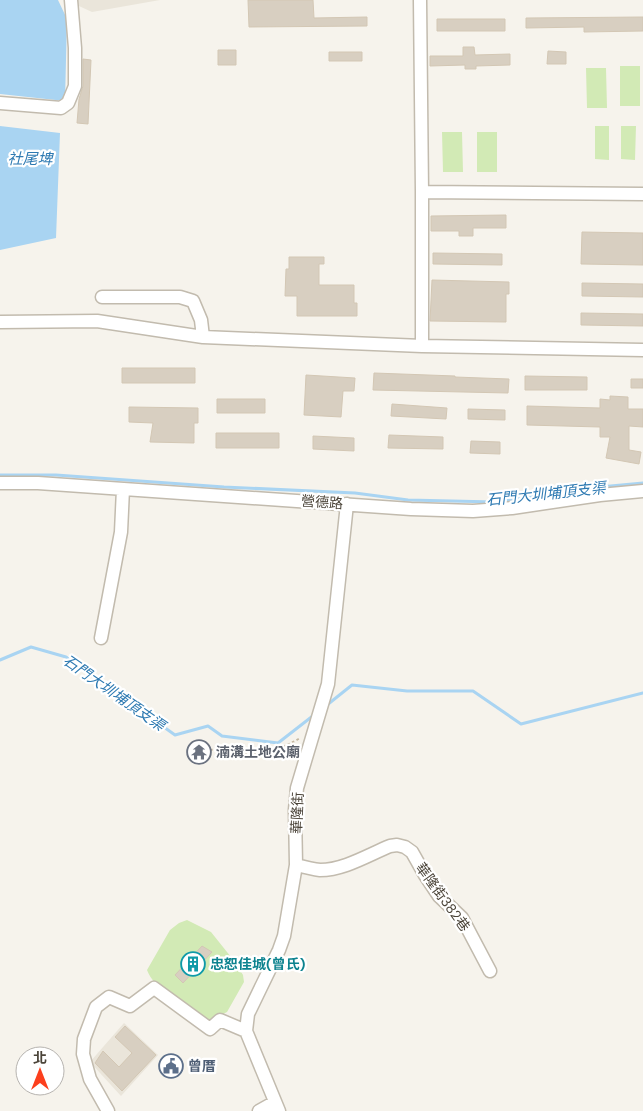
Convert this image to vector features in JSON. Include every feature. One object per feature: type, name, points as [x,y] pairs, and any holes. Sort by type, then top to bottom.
[{"type":"street","points":[[0,103],[61,108],[68,103],[75,86],[75,48],[71,0]]},
{"type":"street","points":[[420,0],[422,346]]},
{"type":"street","points":[[422,192],[643,194]]},
{"type":"street","points":[[102,297],[180,297],[193,300],[201,320],[203,337]]},
{"type":"street","points":[[0,322],[98,321],[203,337],[422,346],[643,350]]},
{"type":"street","name":"營德路","points":[[0,483],[38,483],[411,509],[473,511],[512,508],[600,495],[643,491]]},
{"type":"street","points":[[101,638],[121,532],[123,489]]},
{"type":"street","name":"華隆街","points":[[246,1031],[248,1014],[284,936],[296,865],[295,810],[297,788],[328,684],[346,504]]},
{"type":"street","name":"華隆街382巷","points":[[296,865],[318,870],[332,869],[354,862],[390,846],[405,847],[412,852],[439,896],[462,918],[490,971]]},
{"type":"street","points":[[108,1111],[90,1079],[83,1054],[84,1039],[96,1007],[109,997],[130,1006],[154,988],[210,1029],[220,1020],[246,1031],[277,1107],[259,1111]]},
{"type":"path","points":[[210,750],[215,749],[228,755],[268,752],[283,748],[300,738]]},
{"type":"shaded area","points":[[68,0],[160,0],[92,12]]},
{"type":"shaded area","points":[[124,1023],[158,1055],[121,1096],[90,1062]]},
{"type":"green space","points":[[620,66],[640,66],[640,106],[620,106]]},
{"type":"green space","points":[[586,68],[606,68],[607,108],[587,108]]},
{"type":"green space","points":[[595,126],[609,126],[609,160],[595,159]]},
{"type":"green space","points":[[621,126],[636,126],[635,160],[621,159]]},
{"type":"green space","points":[[442,132],[462,132],[463,172],[443,172]]},
{"type":"green space","points":[[477,132],[497,132],[497,172],[477,172]]},
{"type":"green space","points":[[187,920],[211,932],[243,975],[244,982],[227,1012],[207,1022],[164,992],[147,970],[170,930]]},
{"type":"water","points":[[0,0],[58,0],[67,19],[65,101],[0,94]]},
{"type":"water","name":"社尾埤","points":[[0,126],[60,133],[56,238],[0,250]]},
{"type":"building","points":[[248,0],[313,0],[314,18],[367,17],[367,26],[249,27]]},
{"type":"building","points":[[643,17],[643,31],[584,32],[584,27],[526,28],[526,18]]},
{"type":"building","points":[[437,19],[505,19],[505,31],[437,31]]},
{"type":"building","points":[[463,47],[474,47],[475,55],[510,54],[510,65],[476,66],[476,69],[465,69],[465,65],[430,66],[430,56],[463,56]]},
{"type":"building","points":[[218,50],[236,50],[236,65],[218,65]]},
{"type":"building","points":[[548,51],[566,52],[566,64],[547,64]]},
{"type":"building","points":[[329,52],[362,52],[362,61],[329,61]]},
{"type":"building","points":[[83,59],[91,60],[88,124],[77,123],[79,99],[83,86]]},
{"type":"building","points":[[506,215],[506,228],[473,228],[473,236],[459,236],[459,231],[431,231],[431,216]]},
{"type":"building","points":[[582,232],[643,233],[643,265],[581,264]]},
{"type":"building","points":[[433,253],[502,254],[502,265],[433,264]]},
{"type":"building","points":[[289,257],[324,257],[324,264],[319,264],[319,285],[354,285],[354,303],[357,303],[357,316],[297,316],[297,296],[285,296],[286,269],[289,269]]},
{"type":"building","points":[[432,280],[509,282],[509,294],[506,294],[506,322],[430,321]]},
{"type":"building","points":[[582,283],[643,284],[643,297],[582,296]]},
{"type":"building","points":[[581,313],[643,314],[643,326],[581,325]]},
{"type":"building","points":[[122,368],[195,368],[195,383],[122,383]]},
{"type":"building","points":[[374,373],[509,379],[508,393],[373,390]]},
{"type":"building","points":[[306,375],[355,378],[354,391],[343,391],[341,417],[304,415]]},
{"type":"building","points":[[525,376],[587,377],[587,390],[525,390]]},
{"type":"building","points":[[631,379],[643,379],[643,388],[631,388]]},
{"type":"building","points":[[610,396],[628,397],[628,409],[643,409],[643,427],[629,426],[629,450],[641,452],[639,464],[606,458],[610,437],[600,437],[600,427],[527,425],[527,406],[600,408],[600,399],[610,400]]},
{"type":"building","points":[[217,399],[265,399],[265,413],[217,413]]},
{"type":"building","points":[[392,404],[447,408],[446,419],[391,416]]},
{"type":"building","points":[[129,407],[198,408],[198,423],[194,423],[194,443],[150,442],[153,423],[129,422]]},
{"type":"building","points":[[468,409],[505,410],[505,420],[468,419]]},
{"type":"building","points":[[216,433],[279,433],[279,448],[216,448]]},
{"type":"building","points":[[389,435],[443,437],[443,449],[388,448]]},
{"type":"building","points":[[313,436],[354,438],[354,451],[313,449]]},
{"type":"building","points":[[471,441],[500,442],[500,454],[470,453]]},
{"type":"building","name":"忠恕佳城(曾氏)","points":[[202,946],[212,952],[183,983],[175,975]]},
{"type":"building","points":[[125,1026],[156,1055],[122,1091],[95,1063],[103,1051],[119,1067],[132,1053],[115,1037]]},
{"type":"waterway","name":"石門大圳埔頂支渠","points":[[0,475],[56,475],[224,487],[355,493],[408,500],[495,502],[600,487],[643,483]]},
{"type":"waterway","name":"石門大圳埔頂支渠","points":[[0,660],[31,647],[66,657],[175,735],[208,726],[222,736],[278,743],[314,715]]},
{"type":"waterway","name":"石門大圳埔頂支渠","points":[[327,705],[352,685],[407,691],[473,691],[521,724],[643,693]]},
{"type":"place","name":"湳溝土地公廟","points":[[199,752]]},
{"type":"place","name":"忠恕佳城(曾氏)","points":[[193,964]]},
{"type":"place","name":"曾厝","points":[[171,1066]]}]
